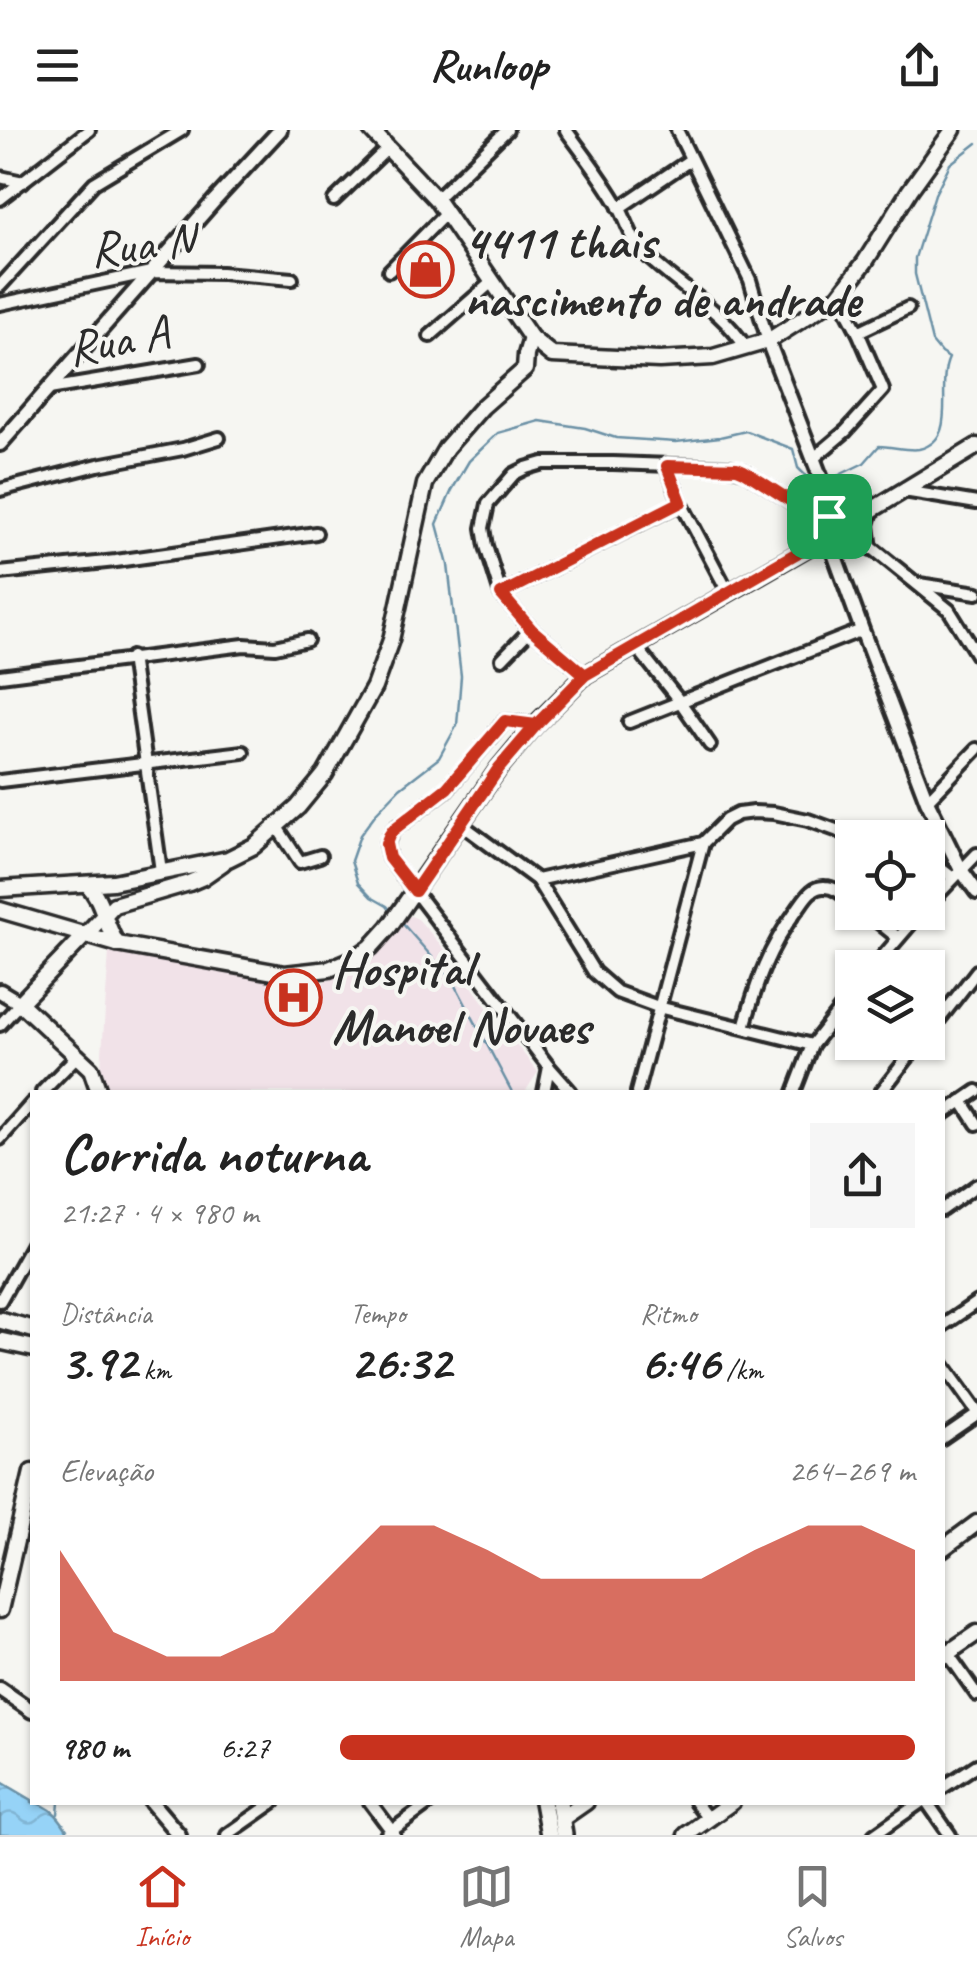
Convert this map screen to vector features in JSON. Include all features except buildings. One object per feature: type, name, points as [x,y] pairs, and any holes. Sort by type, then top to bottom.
[{"type":"main road","points":[[371,130],[436,199],[542,347]]},
{"type":"main road","points":[[526,369],[526,354],[542,347],[694,360],[768,340],[838,296],[953,130]]},
{"type":"main road","points":[[98,1088],[91,1069],[20,1003],[114,905],[203,877],[254,846],[298,808],[325,774],[374,687],[392,640],[422,496],[434,466],[482,407],[526,369],[542,347]]},
{"type":"main road","points":[[0,910],[117,944],[285,974],[316,972],[342,964],[371,947],[399,914],[499,768],[585,675],[977,446]]},
{"type":"main road","points":[[0,889],[113,882],[228,859]]},
{"type":"main road","points":[[87,884],[98,898],[117,944]]},
{"type":"main road","points":[[0,1320],[30,1328]]},
{"type":"main road","points":[[0,1341],[30,1348]]},
{"type":"main road","points":[[0,1610],[4,1579],[30,1480]]},
{"type":"main road","points":[[945,1546],[977,1523]]},
{"type":"main road","points":[[945,1651],[977,1633]]},
{"type":"main road","points":[[543,1805],[548,1835]]},
{"type":"main road","points":[[686,1835],[728,1805]]},
{"type":"street","points":[[0,286],[94,183],[182,130]]},
{"type":"street","points":[[0,444],[280,130]]},
{"type":"street","points":[[485,130],[496,140]]},
{"type":"street","points":[[436,199],[506,130]]},
{"type":"street","points":[[566,130],[619,208],[642,252],[722,317],[746,348]]},
{"type":"street","points":[[677,130],[750,280],[829,504],[829,516],[836,531],[831,545],[957,874]]},
{"type":"street","points":[[0,199],[83,131]]},
{"type":"street","points":[[334,200],[388,148]]},
{"type":"street","points":[[619,208],[690,160]]},
{"type":"street","points":[[0,177],[23,182]]},
{"type":"street","points":[[390,271],[446,213]]},
{"type":"street","name":"Rua N","points":[[0,304],[151,272],[292,279]]},
{"type":"street","points":[[430,336],[493,281]]},
{"type":"street","points":[[814,458],[883,392],[883,384],[838,296]]},
{"type":"street","points":[[858,332],[908,308]]},
{"type":"street","name":"Rua A","points":[[48,389],[199,364]]},
{"type":"street","points":[[0,490],[219,438]]},
{"type":"street","points":[[585,675],[531,629],[501,594],[483,528],[488,504],[514,474],[543,464],[737,468],[800,507],[829,516]]},
{"type":"street","points":[[667,466],[681,502],[728,592]]},
{"type":"street","points":[[903,491],[977,503]]},
{"type":"street","points":[[501,594],[681,502]]},
{"type":"street","points":[[872,550],[868,525],[874,507]]},
{"type":"street","points":[[836,531],[860,538],[949,610],[977,655]]},
{"type":"street","points":[[0,572],[116,561],[316,533]]},
{"type":"street","points":[[915,584],[977,592]]},
{"type":"street","points":[[502,658],[531,629]]},
{"type":"street","points":[[629,722],[862,630]]},
{"type":"street","points":[[0,676],[244,645],[275,648],[307,640]]},
{"type":"street","points":[[635,645],[710,746]]},
{"type":"street","points":[[131,658],[161,871]]},
{"type":"street","points":[[536,725],[505,721],[447,788],[393,830],[386,844],[389,858],[569,1090]]},
{"type":"street","points":[[928,801],[977,749]]},
{"type":"street","points":[[0,782],[242,752]]},
{"type":"street","points":[[637,1090],[703,843],[726,820],[754,812],[774,812],[835,830]]},
{"type":"street","points":[[462,824],[537,880],[594,972],[616,992],[658,1007],[812,1044]]},
{"type":"street","points":[[277,827],[300,862],[320,856]]},
{"type":"street","points":[[537,880],[703,843]]},
{"type":"street","points":[[945,887],[977,854]]},
{"type":"street","points":[[945,870],[957,874],[977,892]]},
{"type":"street","points":[[744,1027],[770,952],[810,892],[826,886],[835,889]]},
{"type":"street","points":[[887,930],[897,938]]},
{"type":"street","points":[[887,950],[904,930]]},
{"type":"street","points":[[945,1012],[977,971]]},
{"type":"street","points":[[0,991],[20,1003],[0,1024]]},
{"type":"street","points":[[795,1090],[812,1044],[835,1015]]},
{"type":"street","points":[[44,1090],[78,1055]]},
{"type":"street","points":[[883,1090],[906,1060]]},
{"type":"street","points":[[544,1090],[549,1067]]},
{"type":"street","points":[[945,1113],[977,1091]]},
{"type":"street","points":[[962,1102],[977,1124]]},
{"type":"street","points":[[0,1139],[30,1105]]},
{"type":"street","points":[[945,1208],[977,1185]]},
{"type":"street","points":[[0,1301],[30,1248]]},
{"type":"street","points":[[945,1324],[977,1302]]},
{"type":"street","points":[[945,1367],[977,1413],[945,1436]]},
{"type":"street","points":[[945,1653],[977,1695]]},
{"type":"street","points":[[0,1688],[30,1710]]},
{"type":"street","points":[[945,1786],[977,1765]]},
{"type":"street","points":[[154,1805],[179,1835]]},
{"type":"street","points":[[227,1835],[270,1805]]},
{"type":"street","points":[[372,1805],[391,1834],[427,1805]]},
{"type":"street","points":[[697,1805],[708,1819]]},
{"type":"street","points":[[874,1835],[919,1805]]},
{"type":"street","points":[[926,1805],[950,1835]]},
{"type":"shaded area","name":"Hospital Manoel Novaes","points":[[404,919],[418,919],[447,952],[538,1072],[526,1090],[105,1090],[101,1067],[109,952],[298,984],[321,983],[369,961]]},
{"type":"water","points":[[0,1781],[30,1799],[30,1805],[50,1810],[70,1835],[0,1835]]},
{"type":"waterway","points":[[825,479],[864,463],[879,446],[919,449],[939,435],[949,358],[932,342],[915,274],[915,258],[935,194],[950,164],[977,143]]},
{"type":"waterway","points":[[393,914],[358,883],[351,861],[360,835],[377,812],[439,758],[457,725],[461,676],[448,565],[437,524],[469,461],[498,433],[540,421],[616,438],[676,442],[746,431],[793,449],[798,468],[809,479],[817,479]]},
{"type":"waterway","points":[[402,923],[454,982],[511,1090]]},
{"type":"waterway","points":[[58,1814],[59,1805]]},
{"type":"place","name":"4411 thais nascimento de andrade","points":[[425,270]]},
{"type":"place","name":"Hospital Manoel Novaes","points":[[293,997]]},
{"type":"route","points":[[829,516],[800,507],[737,468],[667,466],[681,502],[501,594],[531,629],[585,675],[536,725],[505,721],[447,788],[393,830],[386,844],[389,858],[415,891],[499,768],[585,675],[830,534],[829,516]]}]
